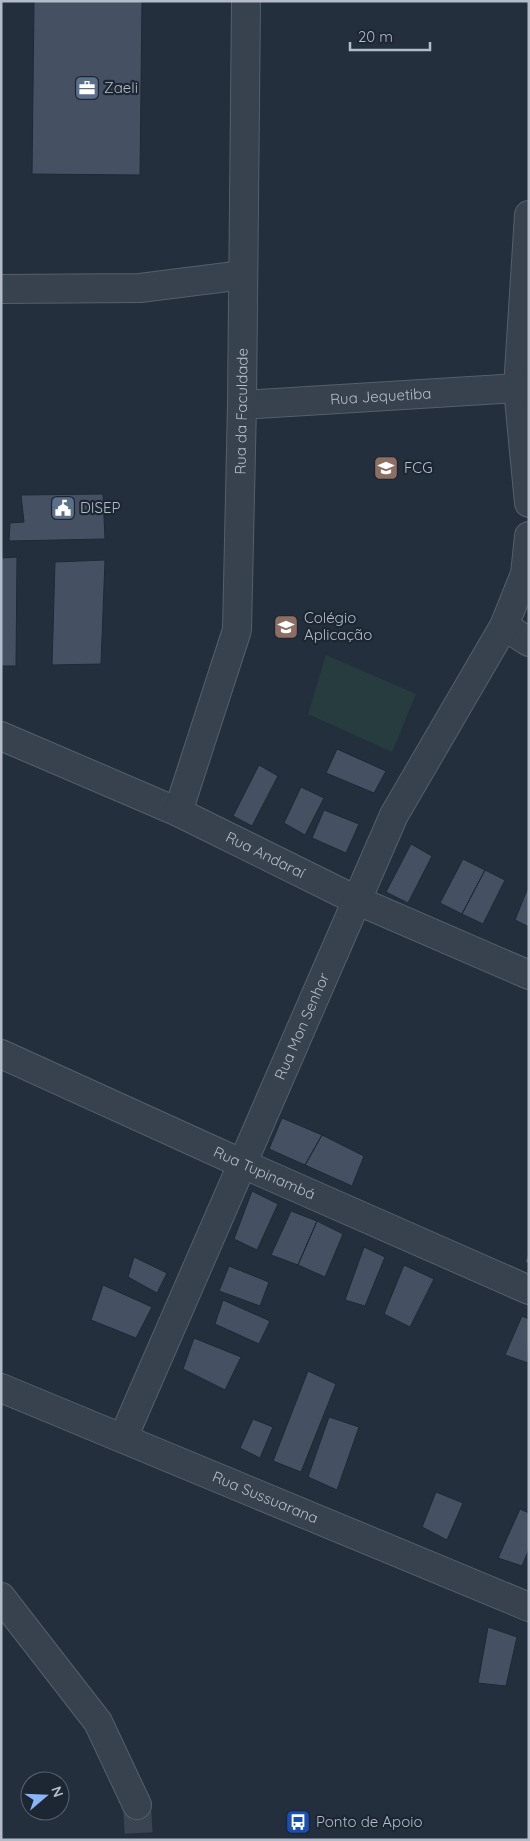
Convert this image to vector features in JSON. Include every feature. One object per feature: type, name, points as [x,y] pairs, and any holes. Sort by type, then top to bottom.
[{"type":"street","name":"Rua da Faculdade","points":[[178,812],[237,630],[242,405],[246,1]]},
{"type":"street","points":[[529,215],[518,388],[529,503]]},
{"type":"street","points":[[1,289],[140,288],[243,275]]},
{"type":"street","name":"Rua Jequetiba","points":[[242,405],[518,388]]},
{"type":"street","name":"Rua Mon Senhor","points":[[123,1438],[394,815],[504,626],[525,574],[529,536]]},
{"type":"street","points":[[504,626],[529,642]]},
{"type":"street","name":"Rua Andaraí","points":[[1,736],[178,812],[356,900],[529,975]]},
{"type":"street","name":"Rua Tupinambá","points":[[1,1054],[243,1164],[529,1290]]},
{"type":"street","name":"Rua Sussuarana","points":[[1,1388],[529,1607]]},
{"type":"street","points":[[1,1596],[98,1722],[137,1805]]},
{"type":"green space","points":[[326,655],[416,694],[392,752],[308,714]]},
{"type":"building","name":"Zaeli","points":[[34,1],[142,1],[140,175],[32,174]]},
{"type":"building","name":"DISEP","points":[[103,494],[105,539],[9,541],[10,523],[24,522],[21,495]]},
{"type":"building","points":[[17,557],[16,666],[1,666],[1,558]]},
{"type":"building","points":[[105,560],[101,664],[52,665],[55,562]]},
{"type":"building","points":[[337,749],[386,771],[374,793],[326,773]]},
{"type":"building","points":[[259,765],[278,776],[252,826],[233,816]]},
{"type":"building","points":[[301,787],[324,798],[305,835],[284,823]]},
{"type":"building","points":[[324,810],[359,824],[346,853],[312,838]]},
{"type":"building","points":[[411,844],[432,856],[408,903],[386,892]]},
{"type":"building","points":[[463,859],[485,870],[462,914],[440,903]]},
{"type":"building","points":[[485,870],[505,880],[483,924],[462,914]]},
{"type":"building","points":[[529,885],[529,927],[515,920]]},
{"type":"building","points":[[282,1118],[322,1135],[305,1165],[269,1149]]},
{"type":"building","points":[[322,1135],[364,1156],[352,1186],[305,1165]]},
{"type":"building","points":[[252,1191],[278,1204],[257,1250],[234,1239]]},
{"type":"building","points":[[291,1211],[317,1221],[298,1265],[271,1255]]},
{"type":"building","points":[[317,1221],[343,1234],[325,1277],[298,1265]]},
{"type":"building","points":[[364,1247],[385,1257],[365,1306],[345,1300]]},
{"type":"building","points":[[529,1251],[529,1264],[525,1262]]},
{"type":"building","points":[[134,1257],[167,1273],[157,1293],[128,1277]]},
{"type":"building","points":[[404,1265],[434,1279],[410,1327],[384,1314]]},
{"type":"building","points":[[229,1266],[269,1282],[260,1306],[219,1291]]},
{"type":"building","points":[[103,1285],[152,1307],[136,1338],[91,1320]]},
{"type":"building","points":[[223,1300],[270,1321],[259,1344],[215,1324]]},
{"type":"building","points":[[522,1316],[529,1319],[528,1363],[505,1355]]},
{"type":"building","points":[[194,1338],[241,1357],[225,1390],[183,1369]]},
{"type":"building","points":[[308,1371],[336,1384],[301,1472],[273,1461]]},
{"type":"building","points":[[329,1417],[359,1427],[337,1490],[308,1477]]},
{"type":"building","points":[[253,1419],[273,1427],[260,1458],[240,1448]]},
{"type":"building","points":[[436,1492],[463,1503],[447,1540],[422,1527]]},
{"type":"building","points":[[520,1509],[529,1513],[529,1549],[522,1566],[498,1558]]},
{"type":"building","points":[[488,1627],[517,1637],[506,1686],[478,1683]]},
{"type":"tunnel","points":[[137,1805],[139,1840]]},
{"type":"place","name":"Zaeli","points":[[87,88]]},
{"type":"place","name":"FCG","points":[[386,468]]},
{"type":"place","name":"DISEP","points":[[63,508]]},
{"type":"place","name":"Colégio Aplicação","points":[[286,627]]},
{"type":"place","name":"Ponto de Apoio","points":[[298,1822]]}]
